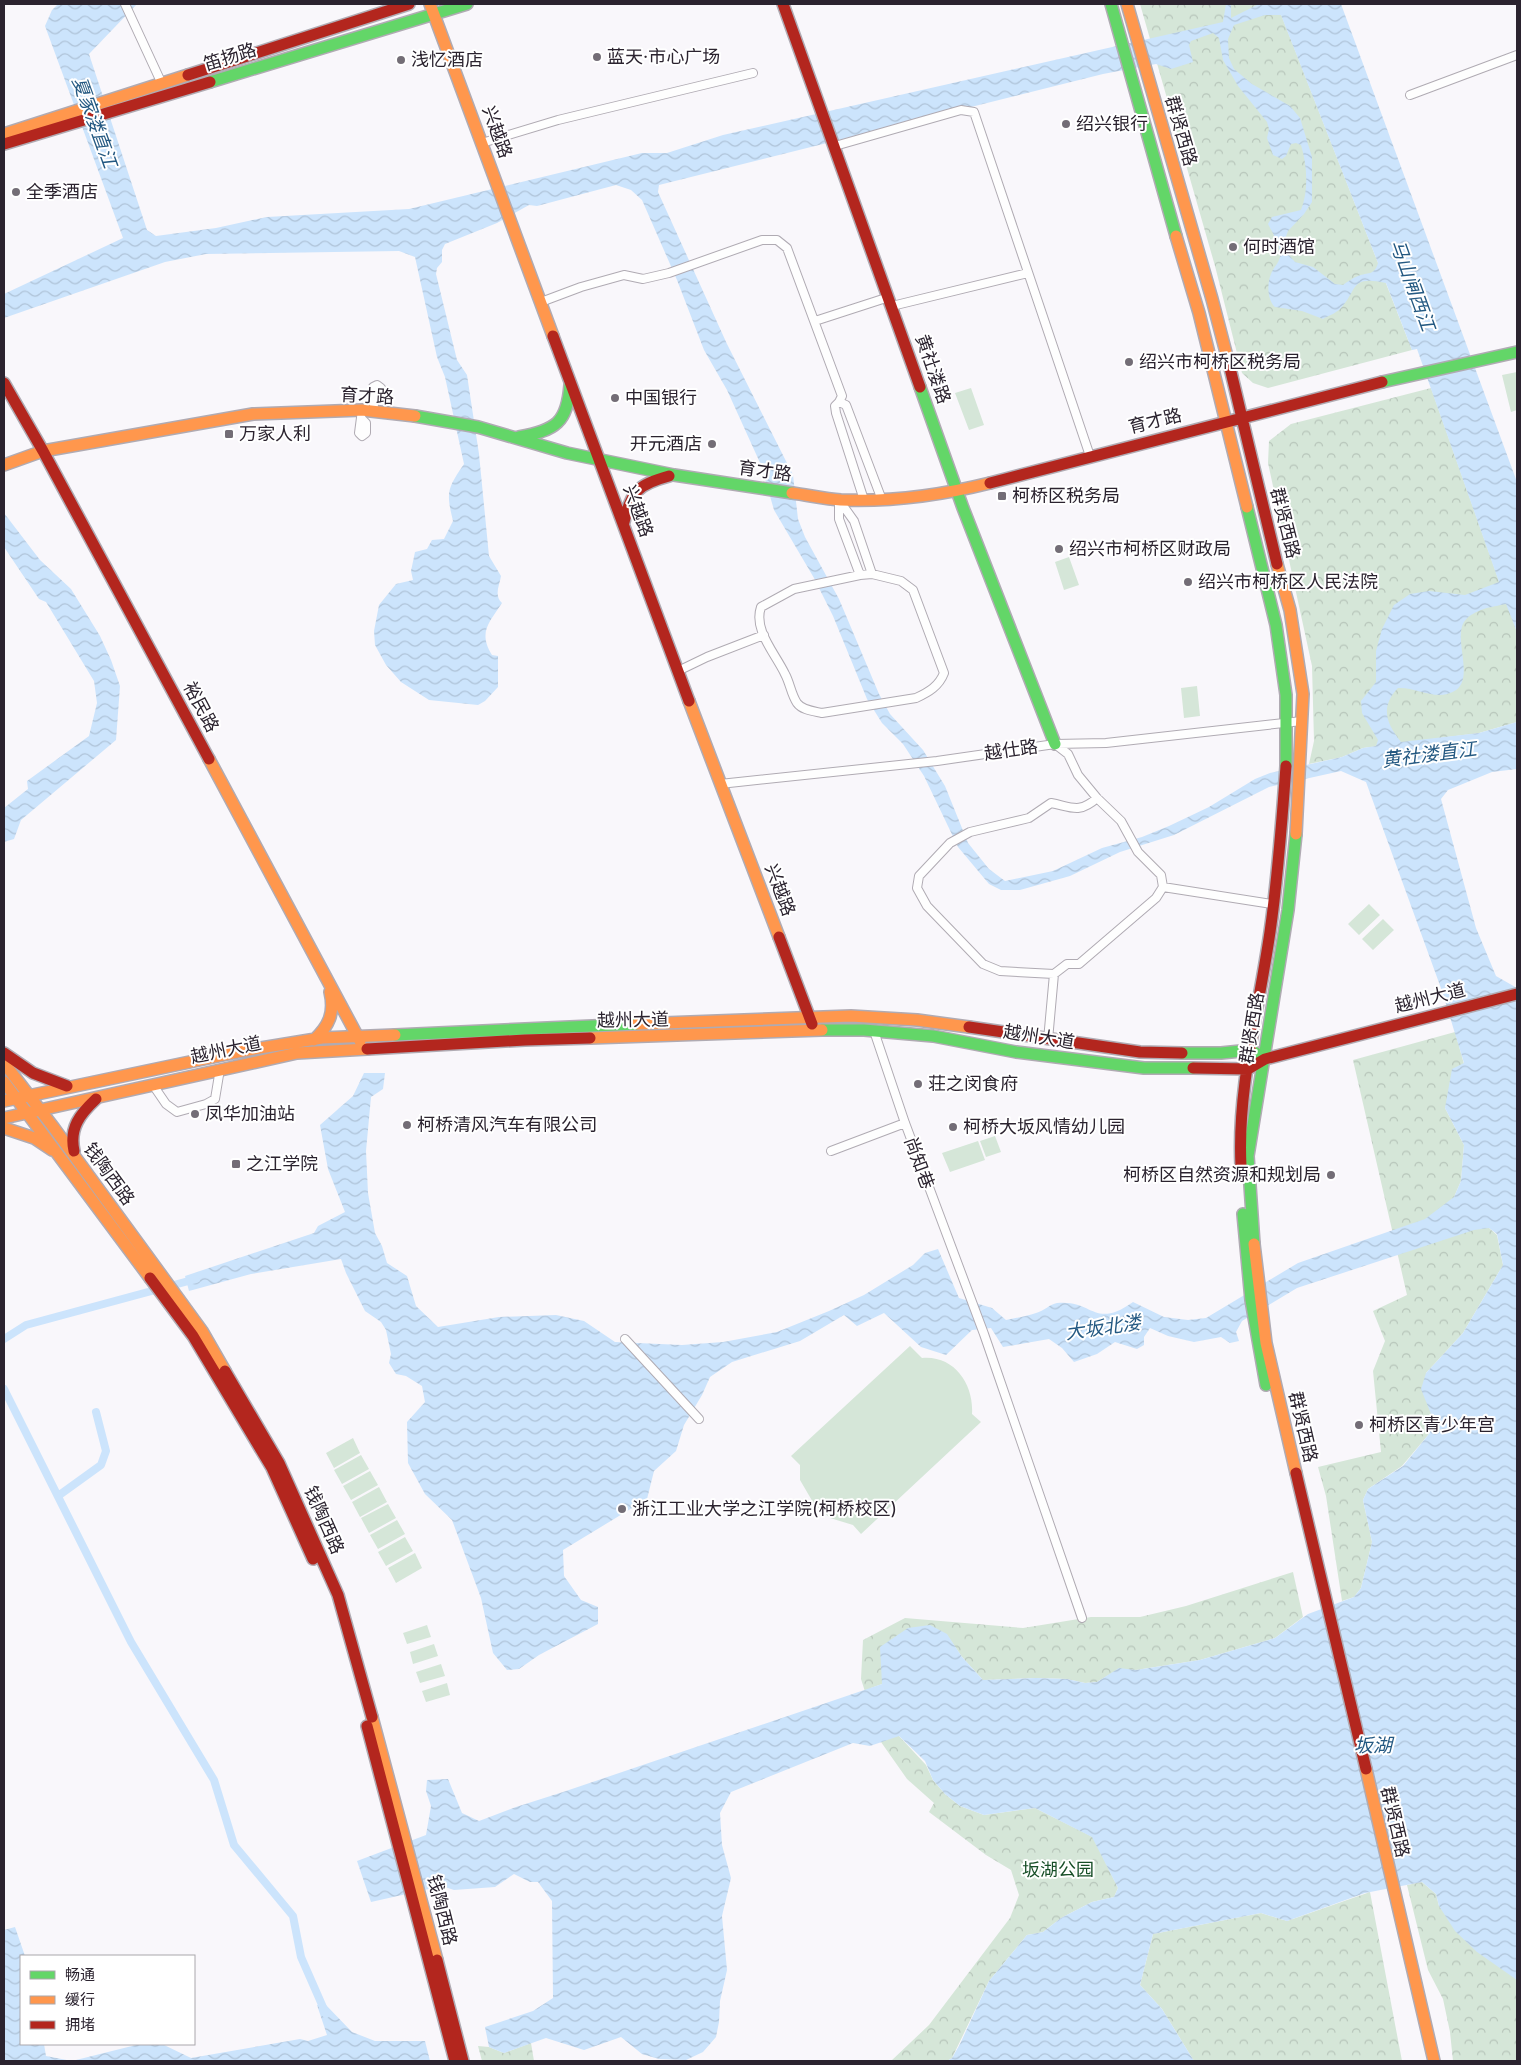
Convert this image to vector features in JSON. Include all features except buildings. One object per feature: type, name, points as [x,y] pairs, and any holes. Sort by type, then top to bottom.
[{"type":"street","points":[[126,4],[162,84]]},
{"type":"street","name":"笛扬路","points":[[109,107],[162,84],[409,4]]},
{"type":"street","name":"笛扬路","points":[[4,134],[65,120],[432,9],[467,4]]},
{"type":"street","name":"黄社溇路","points":[[783,4],[891,301],[957,491],[1055,744]]},
{"type":"street","name":"群贤西路","points":[[1112,4],[1199,313],[1276,625],[1286,695],[1286,768],[1270,931],[1248,1069],[1240,1148],[1244,1239],[1254,1288]]},
{"type":"street","name":"群贤西路","points":[[1127,4],[1212,299],[1268,529],[1290,610],[1303,694],[1300,782],[1288,910],[1248,1156],[1254,1288],[1260,1358],[1311,1552],[1401,1940],[1425,2061]]},
{"type":"street","name":"兴越路","points":[[432,9],[720,784],[815,1030]]},
{"type":"street","points":[[1410,95],[1517,55]]},
{"type":"street","points":[[482,143],[558,120],[753,73]]},
{"type":"street","points":[[834,145],[960,110],[974,112],[1090,456]]},
{"type":"street","name":"笛扬路","points":[[4,144],[65,120]]},
{"type":"street","points":[[541,302],[581,287],[624,275],[643,280],[669,273],[762,240],[777,240],[787,248],[842,396],[835,406],[836,413],[864,500]]},
{"type":"street","points":[[814,321],[891,301],[1028,274]]},
{"type":"street","name":"育才路","points":[[4,465],[43,451],[253,414],[366,413],[443,420],[478,427],[600,461],[674,475],[839,500],[882,500],[957,491],[1406,376],[1517,352]]},
{"type":"street","points":[[515,438],[545,433],[556,426],[564,417],[569,403],[570,378]]},
{"type":"street","name":"裕民路","points":[[4,383],[43,451],[359,1036],[364,1049]]},
{"type":"street","points":[[366,413],[376,398]]},
{"type":"street","points":[[839,402],[846,405],[882,500]]},
{"type":"street","points":[[624,523],[627,505],[634,491],[650,481],[674,475]]},
{"type":"street","points":[[839,500],[854,521],[872,574]]},
{"type":"street","points":[[839,500],[839,519],[860,575]]},
{"type":"street","points":[[872,574],[901,581],[913,590],[944,673],[936,686],[926,694],[916,698],[822,713],[806,710],[798,704],[785,673],[769,649],[758,616],[761,607],[794,589],[872,574]]},
{"type":"street","points":[[678,671],[707,657],[764,635]]},
{"type":"street","name":"越仕路","points":[[720,784],[937,761],[1055,744],[1106,743],[1302,721]]},
{"type":"street","points":[[1055,744],[1068,754],[1078,775],[1121,821],[1138,852],[1161,875],[1163,887],[1156,898],[1079,964],[1067,964],[1054,974],[1000,971],[983,964],[927,906],[917,888],[919,876],[950,843],[970,832],[1029,818],[1051,803],[1075,810],[1091,804],[1098,798]]},
{"type":"street","points":[[1163,887],[1272,904]]},
{"type":"street","points":[[314,1040],[330,1024],[334,1005],[325,974]]},
{"type":"street","points":[[1048,1040],[1054,974]]},
{"type":"street","name":"越州大道","points":[[4,1118],[41,1112],[220,1069],[298,1053],[525,1040],[815,1030],[874,1031],[932,1036],[1016,1052],[1094,1063],[1144,1068],[1248,1069],[1265,1059],[1517,994]]},
{"type":"street","name":"越州大道","points":[[4,1101],[242,1051],[314,1040],[359,1036],[810,1017],[851,1016],[917,1020],[1140,1052],[1221,1054],[1251,1050]]},
{"type":"street","name":"尚知巷","points":[[874,1031],[905,1123],[984,1334],[1082,1618]]},
{"type":"street","points":[[1251,1050],[1265,1059]]},
{"type":"street","points":[[4,1053],[18,1065],[44,1080],[71,1087]]},
{"type":"street","name":"钱陶西路","points":[[4,1063],[77,1160],[170,1295],[202,1331],[279,1463],[338,1595],[401,1839],[455,2061]]},
{"type":"street","points":[[152,1085],[166,1104],[177,1112],[206,1104],[215,1099],[220,1069]]},
{"type":"street","name":"钱陶西路","points":[[4,1082],[60,1156],[160,1281]]},
{"type":"street","points":[[77,1160],[70,1140],[77,1118],[98,1098]]},
{"type":"street","points":[[831,1151],[905,1123]]},
{"type":"street","points":[[4,1128],[34,1138],[60,1156]]},
{"type":"street","points":[[625,1339],[699,1420]]},
{"type":"street","name":"钱陶西路","points":[[415,1895],[463,2061]]},
{"type":"street","name":"群贤西路","points":[[1401,1940],[1434,2061]]},
{"type":"green space","points":[[1140,4],[1277,4],[1412,350],[1268,388],[1253,383],[1242,373],[1215,266]]},
{"type":"green space","points":[[1517,372],[1517,410],[1511,412],[1502,375]]},
{"type":"green space","points":[[971,388],[984,425],[969,430],[955,393]]},
{"type":"green space","points":[[1431,388],[1517,632],[1517,722],[1479,733],[1363,748],[1342,757],[1309,764],[1314,741],[1312,666],[1268,463],[1269,441],[1291,424]]},
{"type":"green space","points":[[1069,557],[1079,585],[1064,590],[1055,562]]},
{"type":"green space","points":[[1197,686],[1200,716],[1184,718],[1181,688]]},
{"type":"green space","points":[[1369,904],[1380,915],[1359,935],[1348,924]]},
{"type":"green space","points":[[1383,919],[1394,930],[1373,950],[1362,939]]},
{"type":"green space","points":[[1455,1032],[1464,1064],[1445,1108],[1464,1145],[1461,1181],[1454,1197],[1497,1235],[1503,1265],[1463,1333],[1426,1373],[1433,1419],[1429,1434],[1402,1466],[1368,1489],[1363,1500],[1372,1542],[1361,1588],[1354,1597],[1342,1601],[1326,1496],[1318,1467],[1381,1452],[1373,1371],[1385,1341],[1373,1311],[1407,1295],[1353,1060]]},
{"type":"green space","points":[[995,1136],[1001,1152],[986,1157],[980,1141]]},
{"type":"green space","points":[[978,1141],[985,1160],[950,1172],[942,1153]]},
{"type":"green space","points":[[910,1346],[922,1358],[944,1361],[960,1374],[970,1392],[972,1414],[981,1422],[861,1534],[853,1525],[830,1518],[814,1504],[800,1480],[800,1465],[791,1456]]},
{"type":"green space","points":[[353,1438],[360,1453],[334,1468],[326,1453]]},
{"type":"green space","points":[[361,1455],[369,1469],[342,1484],[334,1470]]},
{"type":"green space","points":[[370,1471],[378,1485],[351,1500],[343,1486]]},
{"type":"green space","points":[[379,1487],[387,1502],[360,1517],[352,1502]]},
{"type":"green space","points":[[388,1504],[396,1518],[369,1533],[361,1518]]},
{"type":"green space","points":[[397,1520],[405,1534],[378,1549],[370,1535]]},
{"type":"green space","points":[[405,1537],[413,1551],[386,1566],[378,1552]]},
{"type":"green space","points":[[415,1553],[422,1568],[396,1583],[388,1568]]},
{"type":"green space","name":"坂湖公园","points":[[1293,1572],[1303,1617],[1275,1638],[1200,1660],[1136,1670],[1119,1669],[1097,1682],[1085,1683],[1067,1679],[1036,1678],[983,1680],[962,1657],[947,1635],[882,1684],[871,1688],[899,1736],[926,1765],[933,1780],[945,1794],[960,1806],[984,1815],[1035,1808],[1093,1837],[1118,1888],[1114,1897],[1092,1902],[1061,1918],[1043,1932],[1027,1935],[989,1981],[952,2058],[947,2061],[891,2061],[929,2025],[1010,1918],[1019,1895],[1011,1870],[986,1855],[929,1812],[934,1803],[907,1779],[881,1742],[861,1679],[863,1640],[905,1618],[1023,1628],[1091,1617],[1140,1617],[1186,1606]]},
{"type":"green space","points":[[427,1625],[431,1637],[407,1644],[403,1633]]},
{"type":"green space","points":[[434,1644],[438,1656],[413,1664],[410,1652]]},
{"type":"green space","points":[[441,1664],[445,1676],[420,1683],[416,1672]]},
{"type":"green space","points":[[447,1683],[450,1695],[426,1702],[422,1691]]},
{"type":"green space","points":[[1422,1882],[1436,1894],[1439,1906],[1517,1980],[1517,2061],[1453,2061],[1450,2032],[1443,1999],[1428,1970],[1407,1885]]},
{"type":"green space","points":[[1370,1892],[1402,2061],[1194,2061],[1162,2009],[1140,1985],[1153,1934],[1261,1913],[1287,1921]]},
{"type":"green space","points":[[531,2043],[534,2061],[482,2061],[478,2046],[489,2047],[504,2053]]},
{"type":"water","points":[[58,4],[137,4],[89,54],[147,230],[156,236],[216,228],[267,217],[409,209],[642,153],[667,153],[723,135],[1223,22],[1226,4],[1231,4],[1231,18],[1259,4],[1341,4],[1517,482],[1517,632],[1506,604],[1483,609],[1472,614],[1464,622],[1461,630],[1464,673],[1462,682],[1457,690],[1447,694],[1435,695],[1398,688],[1389,702],[1387,715],[1392,728],[1401,742],[1479,733],[1517,722],[1517,769],[1492,772],[1448,790],[1441,799],[1476,928],[1496,976],[1517,988],[1517,1980],[1477,1952],[1455,1931],[1439,1906],[1436,1894],[1422,1882],[1365,1893],[1287,1921],[1261,1913],[1153,1934],[1140,1985],[1162,2009],[1194,2061],[947,2061],[952,2058],[960,2044],[989,1981],[1027,1935],[1043,1932],[1061,1918],[1092,1902],[1114,1897],[1118,1888],[1092,1837],[1035,1808],[984,1815],[960,1806],[945,1794],[933,1780],[925,1761],[899,1736],[870,1746],[853,1743],[731,1792],[720,1813],[722,1845],[731,1878],[722,1916],[727,1970],[720,2001],[719,2022],[716,2037],[703,2052],[686,2060],[659,2059],[642,2054],[621,2037],[584,2050],[546,2038],[504,2053],[489,2047],[485,2027],[533,2011],[553,1998],[552,1901],[538,1882],[530,1882],[514,1874],[495,1887],[454,1890],[442,1886],[371,1902],[357,1861],[426,1835],[431,1806],[426,1791],[427,1780],[448,1779],[462,1813],[479,1821],[882,1684],[880,1647],[908,1628],[930,1625],[947,1634],[962,1657],[983,1680],[1036,1678],[1067,1679],[1085,1683],[1097,1682],[1119,1668],[1136,1670],[1200,1660],[1275,1638],[1308,1614],[1354,1597],[1361,1588],[1372,1542],[1363,1500],[1368,1489],[1403,1466],[1429,1434],[1433,1419],[1421,1389],[1426,1373],[1463,1333],[1503,1265],[1497,1234],[1489,1228],[1474,1230],[1297,1288],[1242,1321],[1236,1332],[1239,1341],[1230,1343],[1221,1337],[1194,1342],[1168,1336],[1150,1328],[1144,1337],[1144,1345],[1137,1349],[1115,1342],[1097,1354],[1074,1362],[1062,1348],[1049,1339],[1003,1347],[991,1328],[972,1330],[946,1355],[921,1347],[884,1313],[857,1326],[844,1315],[800,1341],[732,1362],[710,1377],[702,1395],[684,1425],[676,1451],[654,1471],[647,1499],[563,1550],[564,1576],[581,1600],[598,1607],[598,1624],[539,1655],[519,1669],[507,1670],[493,1653],[481,1598],[452,1520],[425,1494],[408,1463],[407,1422],[425,1402],[422,1386],[406,1376],[396,1374],[389,1363],[391,1354],[386,1330],[381,1322],[365,1311],[341,1259],[251,1274],[189,1291],[185,1276],[314,1233],[318,1226],[345,1212],[328,1169],[320,1125],[353,1096],[364,1073],[385,1073],[383,1089],[371,1097],[366,1151],[368,1193],[375,1233],[382,1246],[387,1263],[407,1276],[416,1306],[438,1327],[499,1317],[556,1315],[584,1321],[615,1342],[682,1345],[723,1342],[777,1332],[864,1295],[913,1265],[925,1253],[938,1249],[959,1298],[992,1308],[1006,1320],[1039,1312],[1057,1303],[1079,1305],[1101,1314],[1120,1310],[1133,1302],[1164,1317],[1188,1320],[1206,1318],[1298,1263],[1425,1219],[1454,1197],[1461,1181],[1464,1145],[1445,1108],[1452,1069],[1464,1063],[1442,991],[1366,782],[1341,771],[1269,787],[1174,835],[1120,852],[1070,876],[1020,890],[1001,890],[989,884],[958,847],[924,776],[903,744],[882,723],[867,699],[833,616],[814,578],[774,510],[761,465],[727,390],[704,350],[677,280],[642,200],[631,190],[616,185],[537,206],[529,205],[497,223],[445,244],[442,250],[442,262],[437,268],[436,274],[457,360],[467,375],[479,454],[489,556],[501,576],[498,597],[502,603],[489,622],[486,634],[488,647],[492,655],[498,656],[498,687],[485,701],[478,705],[429,700],[401,682],[386,665],[375,645],[374,631],[379,605],[396,584],[413,580],[411,571],[415,552],[427,549],[432,540],[444,539],[453,521],[449,503],[451,485],[464,464],[445,377],[437,357],[415,257],[399,251],[206,254],[165,262],[4,318],[4,294],[123,238],[45,26],[52,10]],"holes":[[[1265,15],[1281,15],[1378,263],[1373,272],[1356,277],[1343,285],[1335,284],[1313,267],[1295,262],[1288,254],[1285,239],[1288,231],[1312,202],[1312,157],[1300,118],[1290,106],[1252,84],[1234,69],[1229,58],[1228,39],[1234,25]],[[1213,33],[1219,38],[1223,60],[1238,86],[1267,122],[1269,129],[1267,138],[1273,155],[1282,159],[1286,156],[1291,144],[1296,143],[1301,145],[1303,153],[1306,169],[1306,186],[1301,210],[1272,217],[1268,224],[1280,253],[1269,282],[1268,291],[1272,304],[1275,307],[1302,311],[1323,319],[1340,309],[1360,282],[1374,281],[1386,283],[1412,350],[1417,349],[1499,582],[1465,595],[1429,591],[1410,594],[1394,605],[1382,629],[1376,651],[1376,682],[1361,701],[1362,713],[1378,740],[1376,746],[1363,748],[1342,757],[1270,773],[1255,779],[1209,807],[1169,826],[1142,837],[1102,848],[1053,871],[1005,881],[989,869],[968,843],[945,786],[923,750],[890,714],[879,694],[839,599],[805,537],[798,519],[793,475],[727,344],[658,192],[659,185],[1103,74],[1156,64],[1171,69],[1193,62],[1189,45],[1191,41]]]},
{"type":"water","points":[[4,513],[40,560],[71,589],[100,636],[120,686],[116,740],[21,820],[14,839],[4,842],[4,808],[28,789],[27,781],[89,736],[97,703],[94,681],[46,602],[39,599],[4,547]]},
{"type":"water","points":[[15,1927],[25,1955],[20,1955],[20,2045],[44,2045],[46,2056],[72,2061],[4,2061],[4,1930]]},
{"type":"water","points":[[325,2004],[352,2032],[375,2041],[425,2041],[430,2061],[72,2061],[136,2045],[164,2045],[191,2058],[300,2039],[308,2041],[327,2035],[317,2005]]},
{"type":"waterway","points":[[4,1339],[26,1325],[196,1279]]},
{"type":"waterway","points":[[4,1389],[131,1642],[214,1780],[234,1845],[293,1916],[301,1957],[326,2014]]},
{"type":"waterway","points":[[58,1496],[101,1465],[106,1451],[96,1412]]},
{"type":"traffic: fast","points":[[210,82],[467,4]]},
{"type":"traffic: fast","points":[[1111,4],[1176,236]]},
{"type":"traffic: fast","points":[[1382,382],[1517,352]]},
{"type":"traffic: fast","points":[[519,437],[542,431],[557,423],[566,408],[570,385]]},
{"type":"traffic: fast","points":[[920,387],[963,508],[1055,744]]},
{"type":"traffic: fast","points":[[415,416],[478,427],[567,453],[674,475],[792,493]]},
{"type":"traffic: fast","points":[[1247,507],[1276,625],[1286,695],[1286,766]]},
{"type":"traffic: fast","points":[[1254,1244],[1248,1156],[1288,910],[1296,834]]},
{"type":"traffic: fast","points":[[395,1035],[637,1024]]},
{"type":"traffic: fast","points":[[822,1030],[864,1030],[933,1036],[1016,1052],[1144,1068],[1193,1068]]},
{"type":"traffic: fast","points":[[1182,1053],[1221,1053],[1251,1050],[1265,1059]]},
{"type":"traffic: fast","points":[[1243,1214],[1251,1300],[1266,1385]]},
{"type":"traffic: slow","points":[[430,4],[553,336]]},
{"type":"traffic: slow","points":[[1127,4],[1230,368]]},
{"type":"traffic: slow","points":[[4,134],[188,75]]},
{"type":"traffic: slow","points":[[1176,236],[1199,313],[1247,507]]},
{"type":"traffic: slow","points":[[4,465],[43,451],[253,414],[362,410],[415,416]]},
{"type":"traffic: slow","points":[[792,493],[841,500],[879,500],[935,494],[990,483]]},
{"type":"traffic: slow","points":[[1277,564],[1290,610],[1303,694],[1296,834]]},
{"type":"traffic: slow","points":[[689,701],[779,937]]},
{"type":"traffic: slow","points":[[209,759],[360,1041]]},
{"type":"traffic: slow","points":[[314,1040],[324,1030],[330,1019],[332,1006],[330,992]]},
{"type":"traffic: slow","points":[[637,1024],[851,1016],[917,1020],[969,1027]]},
{"type":"traffic: slow","points":[[590,1038],[822,1030]]},
{"type":"traffic: slow","points":[[4,1101],[242,1051],[322,1038],[395,1035]]},
{"type":"traffic: slow","points":[[4,1118],[297,1053],[367,1049]]},
{"type":"traffic: slow","points":[[4,1063],[54,1128],[202,1331],[225,1371]]},
{"type":"traffic: slow","points":[[4,1082],[150,1278]]},
{"type":"traffic: slow","points":[[4,1128],[34,1138],[52,1150]]},
{"type":"traffic: slow","points":[[1254,1244],[1266,1343],[1296,1473]]},
{"type":"traffic: slow","points":[[372,1717],[437,1960]]},
{"type":"traffic: slow","points":[[1366,1769],[1434,2061]]},
{"type":"traffic: jam","points":[[188,75],[409,4]]},
{"type":"traffic: jam","points":[[783,4],[920,387]]},
{"type":"traffic: jam","points":[[4,144],[210,82]]},
{"type":"traffic: jam","points":[[553,336],[689,701]]},
{"type":"traffic: jam","points":[[1230,368],[1277,564]]},
{"type":"traffic: jam","points":[[990,483],[1382,382]]},
{"type":"traffic: jam","points":[[4,383],[43,451],[209,759]]},
{"type":"traffic: jam","points":[[624,522],[633,496],[638,490],[650,482],[669,476]]},
{"type":"traffic: jam","points":[[1241,1166],[1242,1107],[1273,911],[1286,766]]},
{"type":"traffic: jam","points":[[779,937],[812,1024]]},
{"type":"traffic: jam","points":[[1193,1068],[1248,1069],[1265,1059],[1517,994]]},
{"type":"traffic: jam","points":[[969,1027],[1140,1052],[1182,1053]]},
{"type":"traffic: jam","points":[[367,1049],[590,1038]]},
{"type":"traffic: jam","points":[[4,1053],[33,1073],[67,1086]]},
{"type":"traffic: jam","points":[[74,1151],[73,1135],[77,1122],[96,1099]]},
{"type":"traffic: jam","points":[[150,1278],[193,1336],[272,1468],[313,1559]]},
{"type":"traffic: jam","points":[[225,1371],[279,1463],[338,1595],[372,1717]]},
{"type":"traffic: jam","points":[[1296,1473],[1366,1769]]},
{"type":"traffic: jam","points":[[367,1726],[455,2061]]},
{"type":"traffic: jam","points":[[437,1960],[463,2061]]},
{"type":"place","name":"蓝天·市心广场","points":[[597,57]]},
{"type":"place","name":"浅忆酒店","points":[[401,60]]},
{"type":"place","name":"绍兴银行","points":[[1066,124]]},
{"type":"place","name":"全季酒店","points":[[16,192]]},
{"type":"place","name":"何时酒馆","points":[[1233,247]]},
{"type":"place","name":"绍兴市柯桥区税务局","points":[[1129,362]]},
{"type":"place","name":"中国银行","points":[[615,398]]},
{"type":"place","name":"万家人利","points":[[229,434]]},
{"type":"place","name":"开元酒店","points":[[712,444]]},
{"type":"place","name":"柯桥区税务局","points":[[1002,496]]},
{"type":"place","name":"绍兴市柯桥区财政局","points":[[1059,549]]},
{"type":"place","name":"绍兴市柯桥区人民法院","points":[[1188,582]]},
{"type":"place","name":"荘之闵食府","points":[[918,1084]]},
{"type":"place","name":"凤华加油站","points":[[195,1114]]},
{"type":"place","name":"柯桥清风汽车有限公司","points":[[407,1125]]},
{"type":"place","name":"柯桥大坂风情幼儿园","points":[[953,1127]]},
{"type":"place","name":"之江学院","points":[[236,1164]]},
{"type":"place","name":"柯桥区自然资源和规划局","points":[[1331,1175]]},
{"type":"place","name":"柯桥区青少年宫","points":[[1359,1425]]},
{"type":"place","name":"浙江工业大学之江学院(柯桥校区)","points":[[622,1509]]},
{"type":"water label","name":"夏家溇直江","points":[[95,122]]},
{"type":"water label","name":"马山闸西江","points":[[1413,285]]},
{"type":"water label","name":"黄社溇直江","points":[[1429,754]]},
{"type":"water label","name":"大坂北溇","points":[[1103,1327]]},
{"type":"water label","name":"坂湖","points":[[1373,1745]]}]
